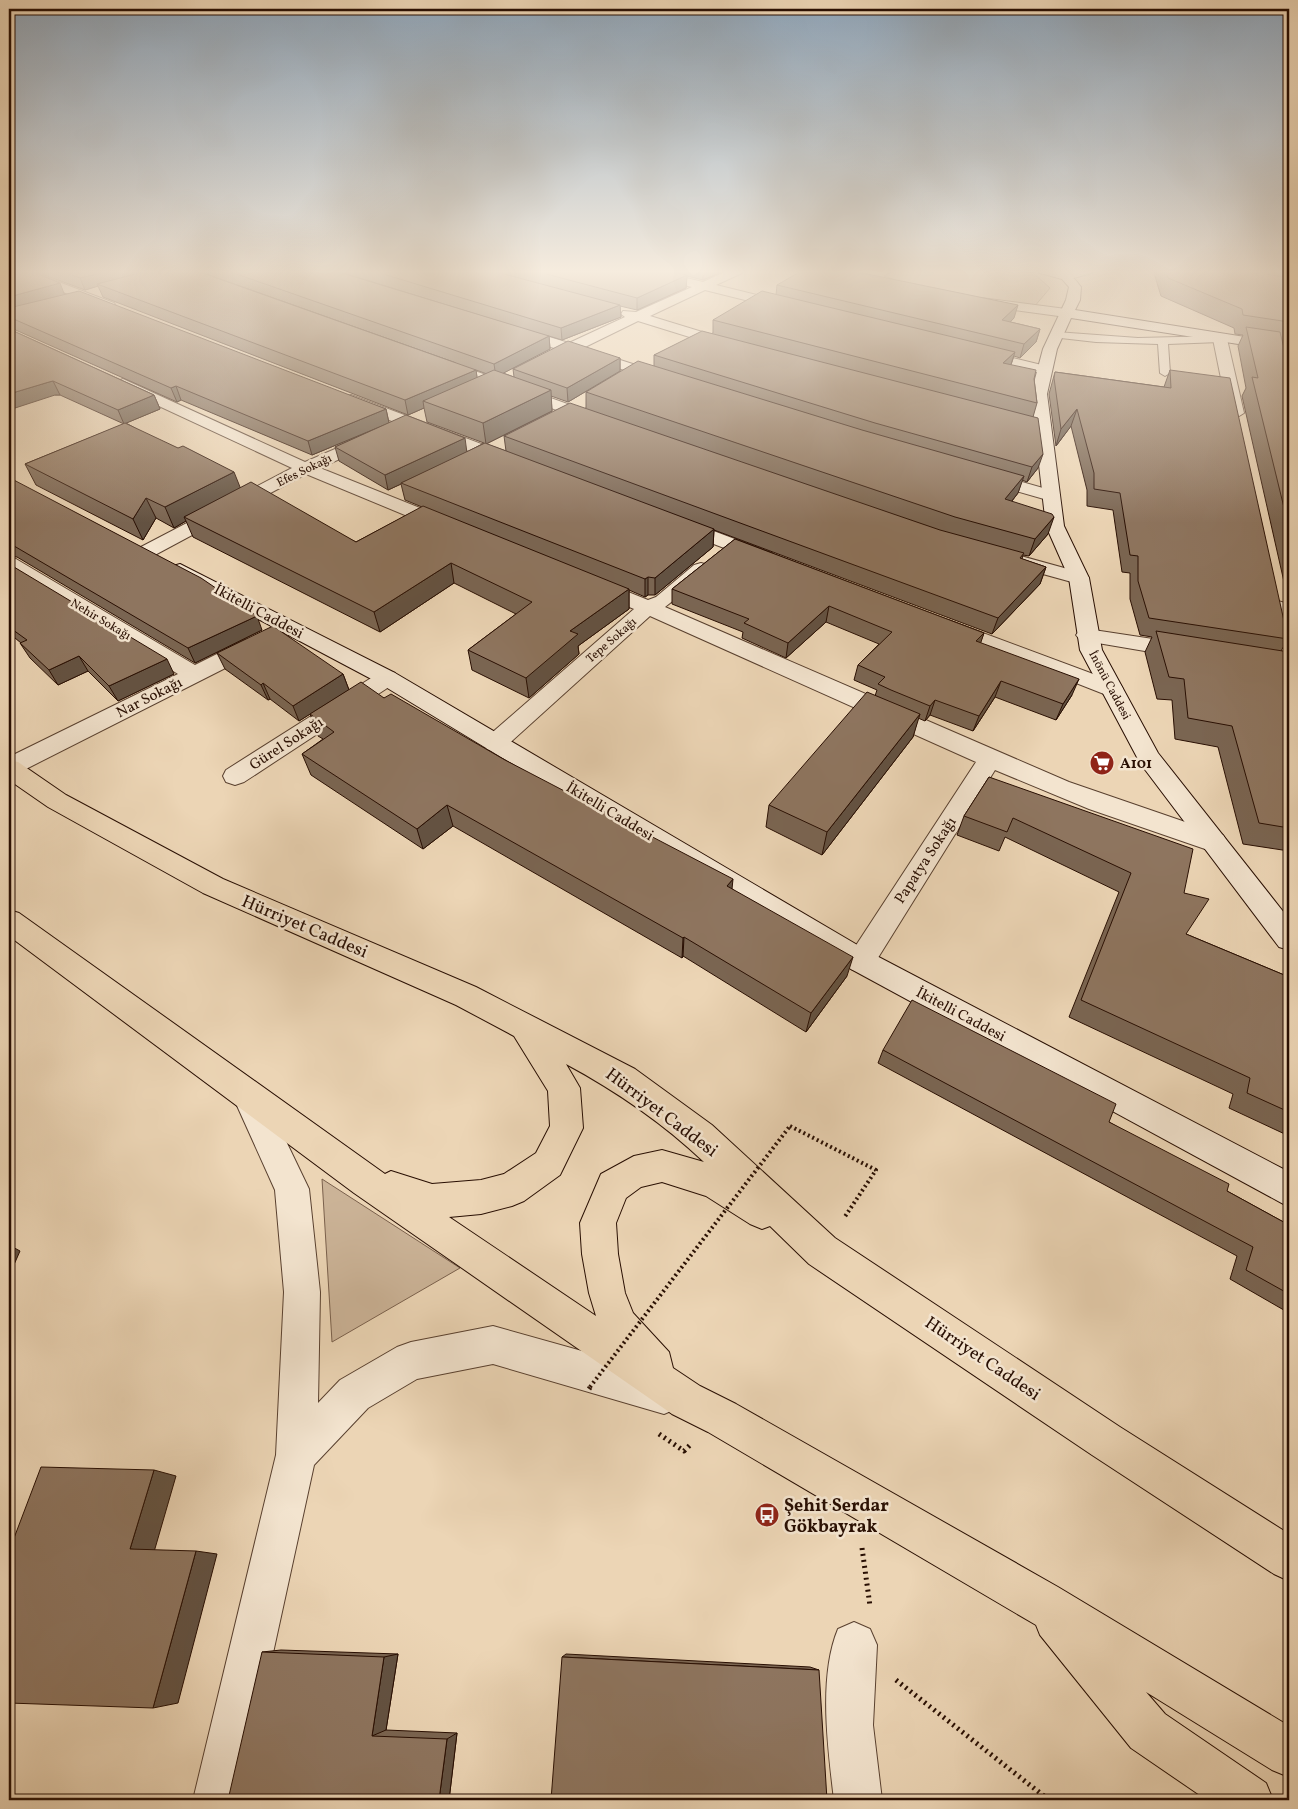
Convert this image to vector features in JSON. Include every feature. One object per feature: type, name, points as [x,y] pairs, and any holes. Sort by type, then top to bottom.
[{"type":"main road","name":"Hürriyet Caddesi","points":[[9,767],[57,801],[213,886],[466,996],[624,1079],[700,1136],[822,1251],[1106,1441],[1289,1558]]},
{"type":"main road","points":[[9,921],[250,1099],[366,1181],[686,1400],[722,1418],[1042,1603],[1289,1753]]},
{"type":"main road","points":[[366,1181],[432,1201],[481,1197],[512,1189],[548,1164],[567,1128],[564,1088],[523,1025]]},
{"type":"main road","points":[[686,1400],[618,1325],[607,1292],[600,1254],[598,1223],[613,1186],[634,1172],[662,1166],[715,1182],[822,1251]]},
{"type":"main road","points":[[1042,1603],[1148,1731],[1249,1800]]},
{"type":"street","points":[[589,354],[675,382]]},
{"type":"street","points":[[981,354],[1045,370]]},
{"type":"street","name":"İnönü Caddesi","points":[[1049,354],[1039,394],[1034,426],[1052,496],[1055,526],[1079,578],[1091,650],[1148,757],[1289,939]]},
{"type":"street","points":[[1223,354],[1239,426]]},
{"type":"street","points":[[424,356],[616,426]]},
{"type":"street","points":[[620,380],[660,358]]},
{"type":"street","points":[[481,391],[513,375]]},
{"type":"street","points":[[110,378],[306,468],[395,496],[468,534]]},
{"type":"street","points":[[334,394],[522,465]]},
{"type":"street","points":[[550,422],[586,400]]},
{"type":"street","name":"Efes Sokağı","points":[[138,547],[306,468],[427,415]]},
{"type":"street","points":[[469,460],[501,444]]},
{"type":"street","points":[[967,471],[1052,496]]},
{"type":"street","points":[[662,518],[777,561]]},
{"type":"street","name":"Tepe Sokağı","points":[[495,743],[648,607],[663,600],[731,544]]},
{"type":"street","name":"İkitelli Caddesi","points":[[138,547],[387,678],[861,961],[1289,1190]]},
{"type":"street","points":[[997,555],[1079,578]]},
{"type":"street","name":"Nehir Sokağı","points":[[9,563],[194,674]]},
{"type":"street","points":[[576,578],[648,607],[878,712],[1062,789],[1214,842]]},
{"type":"street","points":[[1275,590],[1283,662]]},
{"type":"street","points":[[936,622],[1112,689]]},
{"type":"street","name":"Nar Sokağı","points":[[9,767],[289,626]]},
{"type":"street","points":[[1087,635],[1202,653]]},
{"type":"street","name":"Gürel Sokağı","points":[[235,776],[387,678]]},
{"type":"street","name":"Papatya Sokağı","points":[[861,961],[990,759]]},
{"type":"street","points":[[217,1800],[296,1455],[302,1292],[292,1189],[250,1099]]},
{"type":"street","points":[[296,1455],[354,1394],[411,1361],[493,1345],[686,1400]]},
{"type":"street","points":[[858,1800],[849,1725],[862,1631]]},
{"type":"lane","points":[[1164,354],[1165,373]]},
{"type":"path","points":[[589,1388],[790,1126],[876,1170],[822,1251]]},
{"type":"path","points":[[856,1495],[862,1631]]},
{"type":"path","points":[[890,1675],[1049,1800]]},
{"type":"shaded area","points":[[322,1179],[460,1268],[332,1342]]},
{"type":"building","points":[[9,354],[65,354],[154,395],[118,410],[53,381],[9,394]]},
{"type":"building","points":[[94,354],[244,354],[386,409],[308,441],[176,386],[171,388]]},
{"type":"building","points":[[284,354],[432,354],[476,370],[405,400]]},
{"type":"building","points":[[467,354],[513,354],[494,364]]},
{"type":"building","points":[[542,354],[609,354],[620,358],[567,388],[513,369]]},
{"type":"building","points":[[792,354],[1038,418],[1043,454],[1032,467],[875,423],[654,355]]},
{"type":"building","points":[[847,354],[1012,354],[1003,363],[1036,370],[1034,379],[1037,403]]},
{"type":"building","points":[[1252,354],[1285,354],[1289,369],[1289,528],[1252,377],[1258,378]]},
{"type":"building","points":[[638,361],[862,430],[1024,476],[1005,499],[1052,514],[1054,517],[1035,539],[955,517],[586,392]]},
{"type":"building","points":[[494,370],[551,390],[483,423],[423,401]]},
{"type":"building","points":[[1170,370],[1230,378],[1288,639],[1149,618],[1138,581],[1138,556],[1130,555],[1120,493],[1094,489],[1094,473],[1077,409],[1061,429],[1054,378],[1055,372],[1171,388]]},
{"type":"building","points":[[570,403],[940,530],[1024,553],[1020,558],[1046,567],[998,618],[504,436]]},
{"type":"building","points":[[406,415],[465,438],[385,475],[335,447]]},
{"type":"building","points":[[125,423],[178,448],[183,446],[234,472],[165,507],[146,498],[133,519],[25,464]]},
{"type":"building","points":[[485,443],[714,529],[655,578],[648,577],[645,579],[401,483]]},
{"type":"building","points":[[9,478],[201,578],[257,616],[188,648],[9,543]]},
{"type":"building","points":[[251,482],[356,542],[423,506],[629,589],[570,631],[578,634],[526,678],[468,650],[532,602],[451,563],[374,612],[184,517]]},
{"type":"building","points":[[735,539],[984,633],[976,641],[1079,679],[1063,704],[1001,681],[979,716],[935,700],[930,706],[878,684],[885,677],[858,665],[892,632],[829,606],[788,643],[744,623],[749,619],[672,589]]},
{"type":"building","points":[[9,564],[167,659],[109,686],[79,656],[49,670],[20,643],[27,640],[9,627]]},
{"type":"building","points":[[273,626],[343,674],[293,706],[263,683],[261,685],[217,653]]},
{"type":"building","points":[[1156,631],[1289,652],[1289,828],[1259,823],[1232,726],[1188,718],[1184,679],[1169,677]]},
{"type":"building","points":[[361,682],[384,698],[391,694],[505,760],[733,879],[727,886],[853,957],[811,1013],[684,937],[447,805],[417,829],[302,754],[334,732],[310,714]]},
{"type":"building","points":[[867,692],[920,714],[827,832],[769,805]]},
{"type":"building","points":[[989,777],[1193,849],[1184,893],[1209,899],[1186,934],[1289,977],[1289,1112],[1247,1093],[1250,1078],[1081,1000],[1131,873],[1013,818],[1007,832],[964,816]]},
{"type":"building","points":[[912,1000],[1116,1104],[1109,1122],[1229,1184],[1227,1191],[1289,1225],[1289,1294],[1246,1270],[1253,1247],[883,1050]]},
{"type":"building","points":[[41,1467],[154,1470],[130,1549],[196,1551],[153,1708],[9,1703],[9,1546],[11,1546]]},
{"type":"building","points":[[262,1652],[384,1657],[372,1736],[447,1739],[439,1800],[228,1800]]},
{"type":"building","points":[[562,1657],[819,1670],[827,1800],[551,1800]]},
{"type":"place","name":"A101","points":[[1102,763]]},
{"type":"place","name":"Şehit Serdar Gökbayrak","points":[[767,1515]]}]
